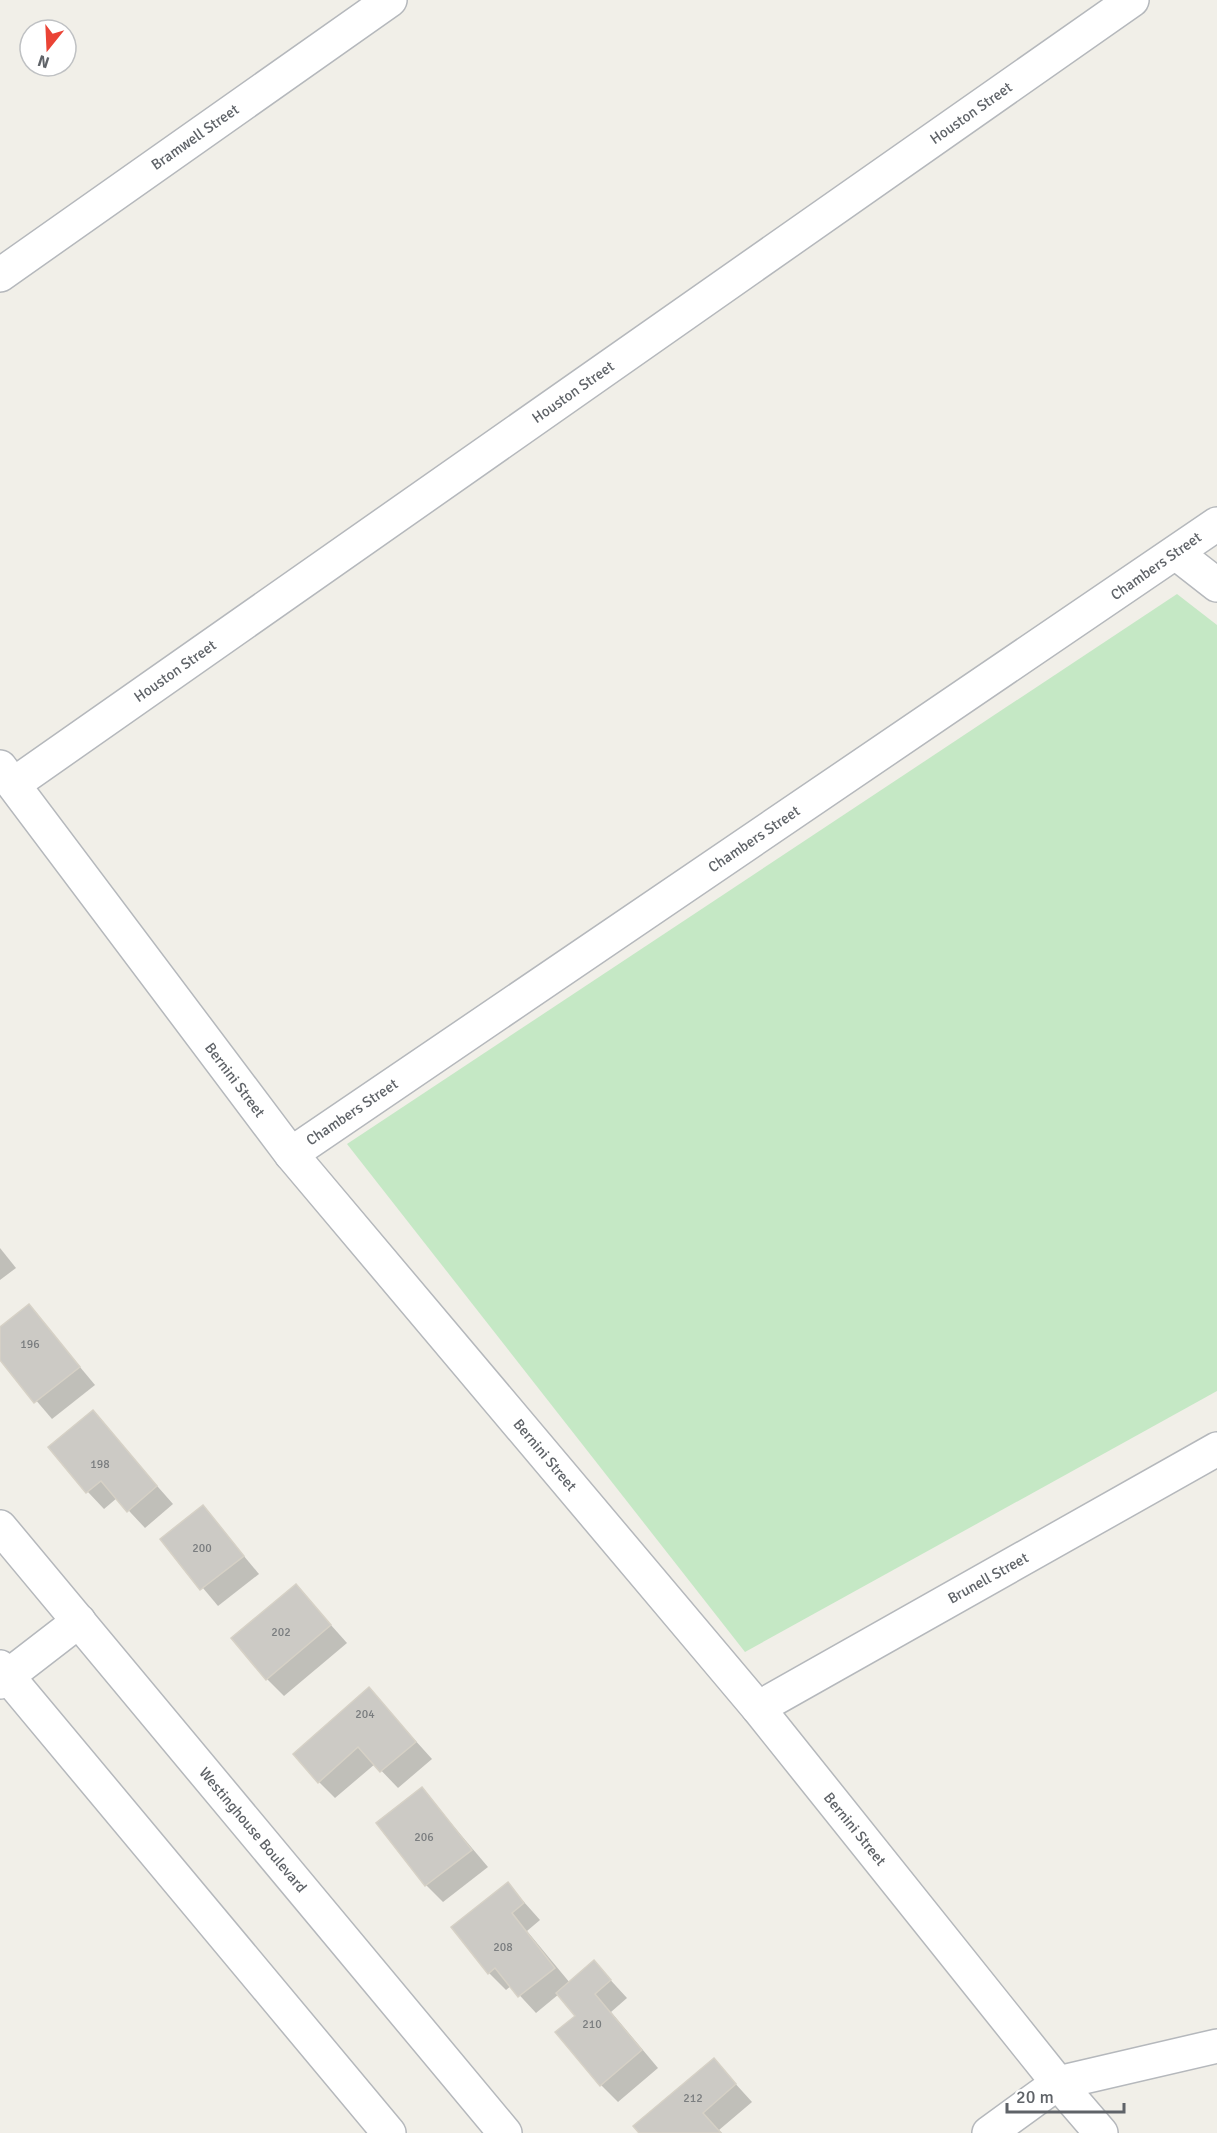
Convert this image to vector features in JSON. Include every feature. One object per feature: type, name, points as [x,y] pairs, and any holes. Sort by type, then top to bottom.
[{"type":"street","name":"Bramwell Street","points":[[0,275],[390,0]]},
{"type":"street","name":"Houston Street","points":[[7,776],[1132,0]]},
{"type":"street","name":"Chambers Street","points":[[291,1154],[1217,524]]},
{"type":"street","points":[[1176,553],[1217,585]]},
{"type":"street","name":"Bernini Street","points":[[7,776],[291,1154],[758,1708],[1058,2083],[1101,2133]]},
{"type":"street","name":"Brunell Street","points":[[758,1708],[1217,1449]]},
{"type":"street","name":"Westinghouse Boulevard","points":[[0,1527],[505,2133]]},
{"type":"street","points":[[79,1621],[2,1675],[389,2133]]},
{"type":"street","points":[[989,2133],[1058,2083],[1217,2046]]},
{"type":"green space","points":[[1177,594],[1217,625],[1217,1391],[745,1652],[347,1144]]},
{"type":"building","points":[[29,1304],[80,1367],[34,1403],[0,1360],[0,1327]]},
{"type":"building","points":[[93,1410],[157,1486],[127,1512],[101,1481],[86,1493],[48,1447]]},
{"type":"building","points":[[203,1505],[244,1556],[200,1590],[160,1539]]},
{"type":"building","points":[[296,1584],[331,1625],[266,1680],[231,1638]]},
{"type":"building","points":[[369,1687],[416,1742],[380,1772],[358,1747],[318,1783],[293,1754]]},
{"type":"building","points":[[422,1787],[472,1850],[425,1886],[376,1823]]},
{"type":"building","points":[[508,1882],[524,1903],[512,1913],[555,1968],[518,1997],[495,1968],[488,1974],[451,1927]]},
{"type":"building","points":[[594,1960],[611,1980],[595,1994],[642,2050],[600,2086],[555,2032],[575,2016],[556,1993]]},
{"type":"building","points":[[714,2058],[736,2084],[703,2113],[721,2133],[639,2133],[633,2126]]}]
